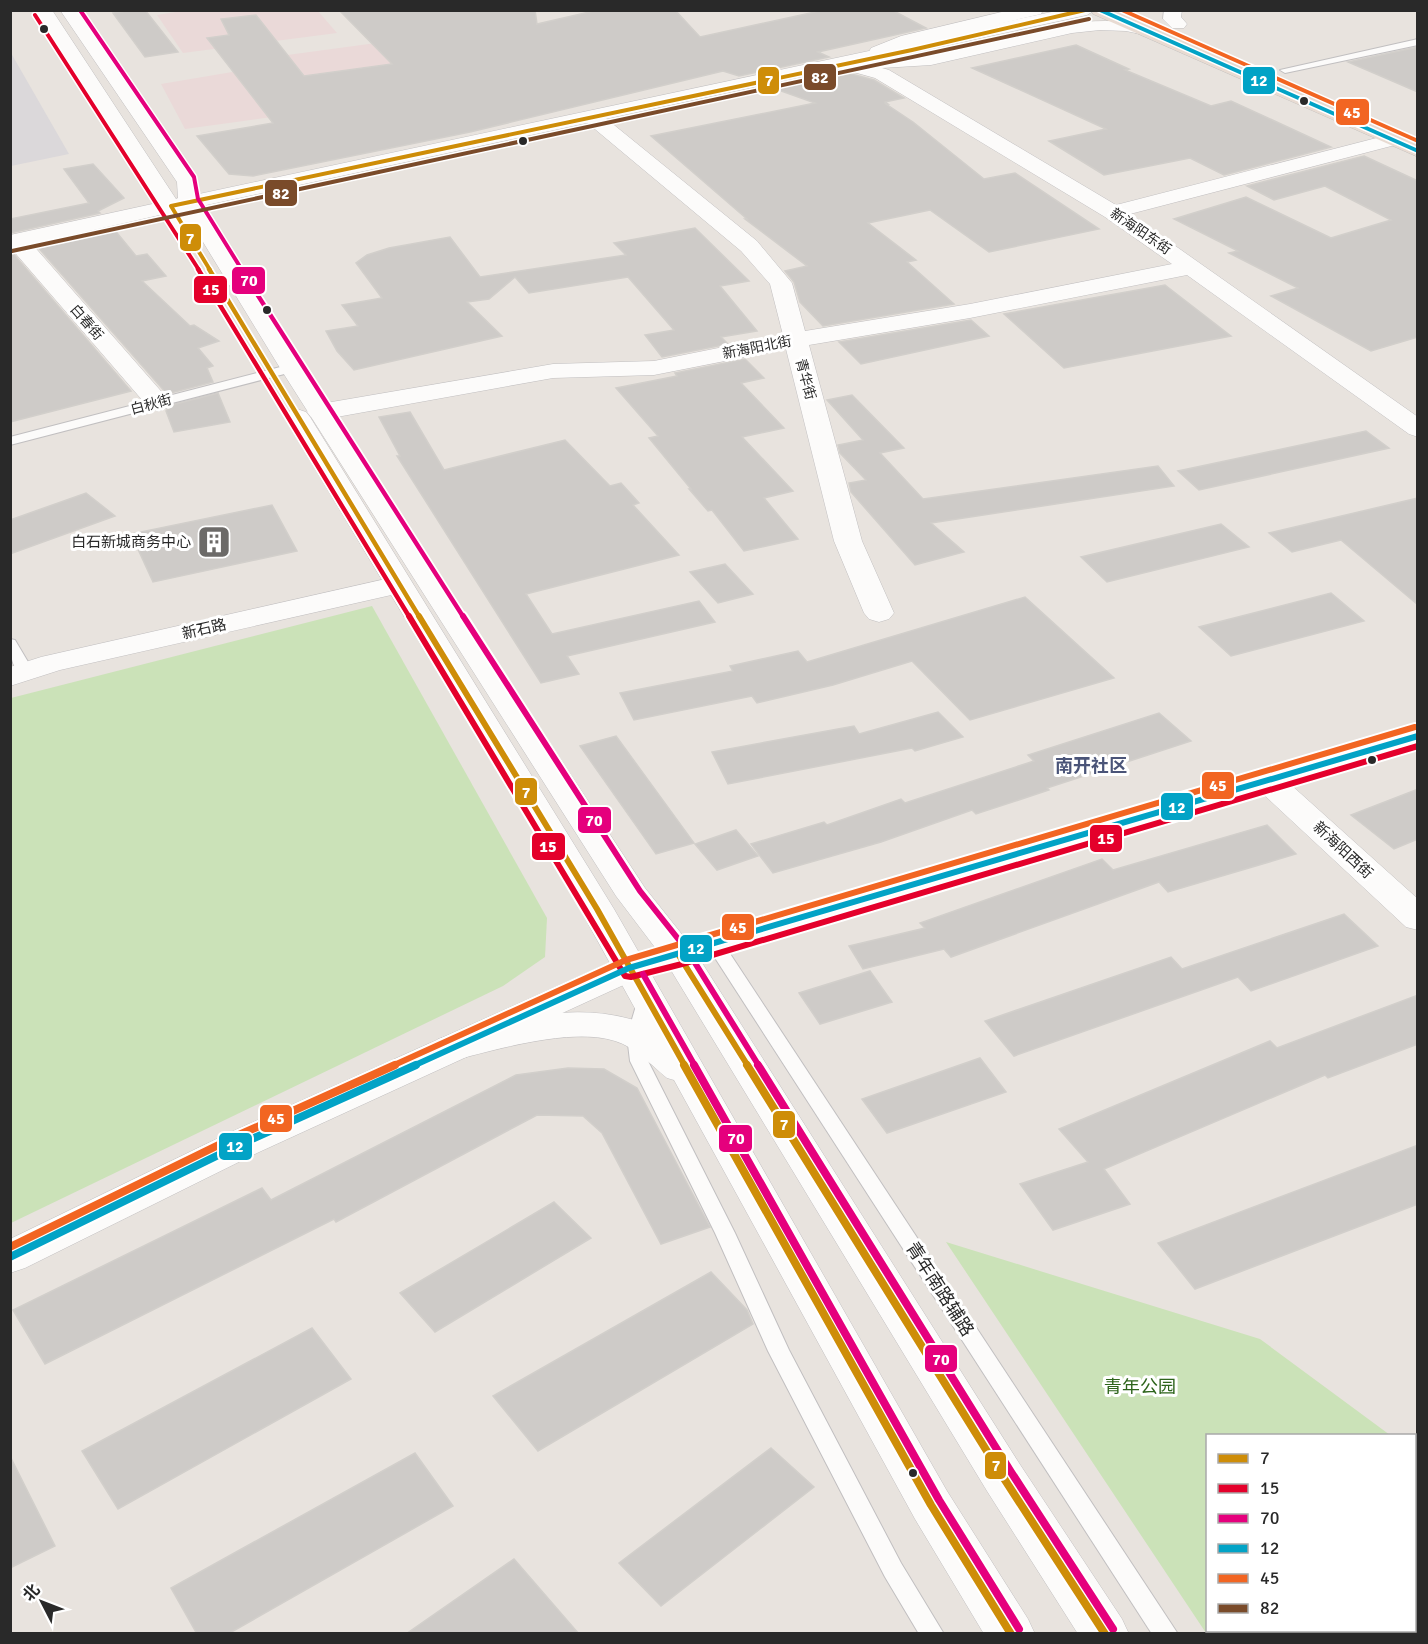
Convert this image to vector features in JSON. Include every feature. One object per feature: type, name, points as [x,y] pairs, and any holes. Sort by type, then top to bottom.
[{"type":"highway","points":[[1099,10],[1418,151]]},
{"type":"highway","points":[[1146,10],[1176,17],[1285,70],[1418,126]]},
{"type":"street","points":[[43,10],[180,204],[281,371],[399,585],[597,909],[637,1001],[692,1079],[931,1505],[1011,1634]]},
{"type":"street","points":[[69,10],[186,182],[180,204]]},
{"type":"street","points":[[846,64],[907,40],[1035,10]]},
{"type":"street","points":[[14,241],[591,116],[912,51],[1087,10]]},
{"type":"street","points":[[846,64],[929,60],[1099,24],[1131,26],[1150,31]]},
{"type":"street","name":"新海阳东街","points":[[846,64],[882,74],[1113,212],[1418,429]]},
{"type":"street","name":"青华街","points":[[591,116],[749,246],[781,283],[848,541],[879,613]]},
{"type":"street","points":[[1113,212],[1392,140]]},
{"type":"street","name":"白春街","points":[[14,241],[158,403]]},
{"type":"street","name":"新海阳北街","points":[[320,412],[554,371],[654,368],[796,340],[970,311],[1193,267]]},
{"type":"street","points":[[281,371],[320,412],[633,896],[697,950],[1003,1477],[1105,1634]]},
{"type":"street","name":"新石路","points":[[18,674],[52,663],[399,585]]},
{"type":"street","points":[[450,1048],[569,1026],[611,1027],[637,1001],[697,950],[1418,736]]},
{"type":"street","name":"新海阳西街","points":[[1268,781],[1418,919]]},
{"type":"street","points":[[10,1257],[243,1143],[450,1048],[637,1001]]},
{"type":"lane","points":[[1285,70],[1418,42]]},
{"type":"lane","name":"白秋街","points":[[10,441],[281,371]]},
{"type":"lane","points":[[10,643],[18,674]]},
{"type":"lane","name":"青年南路辅路","points":[[697,950],[1166,1634]]},
{"type":"lane","points":[[637,1001],[639,1061],[725,1233],[779,1351],[893,1570],[932,1634]]},
{"type":"shaded area","points":[[188,10],[318,11],[337,33],[183,53],[157,15]]},
{"type":"shaded area","points":[[428,36],[408,98],[185,129],[161,84],[256,68],[251,60]]},
{"type":"shaded area","points":[[11,53],[69,154],[11,166]]},
{"type":"green space","points":[[372,606],[547,918],[545,957],[503,986],[11,1223],[11,698]]},
{"type":"green space","name":"青年公园","points":[[946,1242],[1260,1339],[1389,1434],[1206,1434],[1206,1632],[1416,1632],[1417,1456],[1417,1633],[1206,1633]]},
{"type":"building","points":[[145,10],[178,52],[145,57],[113,13]]},
{"type":"building","points":[[339,10],[535,10],[537,24],[598,10],[675,10],[700,37],[824,10],[892,10],[926,28],[818,52],[829,57],[739,76],[723,71],[470,132],[253,176],[229,174],[197,136],[273,123],[207,38],[229,35],[221,19],[256,15],[304,76],[392,64]]},
{"type":"building","points":[[1076,45],[1129,69],[1125,70],[1211,106],[1231,101],[1331,147],[1224,175],[1190,158],[1104,175],[1049,141],[1106,129],[972,68]]},
{"type":"building","points":[[1418,47],[1418,92],[1348,62]]},
{"type":"building","points":[[840,71],[874,80],[904,98],[885,102],[984,179],[1015,173],[1099,229],[989,252],[930,210],[868,223],[916,260],[907,262],[954,304],[823,326],[800,302],[794,282],[785,271],[807,266],[745,219],[747,219],[651,136],[815,103],[767,86]]},
{"type":"building","points":[[1364,156],[1418,181],[1418,337],[1371,351],[1271,296],[1298,288],[1229,253],[1238,251],[1174,219],[1246,197],[1331,238],[1391,220],[1325,186],[1274,200],[1247,186]]},
{"type":"building","points":[[93,164],[124,198],[98,211],[100,213],[10,233],[10,219],[89,203],[64,169]]},
{"type":"building","points":[[113,228],[136,256],[147,254],[166,276],[142,281],[190,326],[194,325],[219,341],[198,348],[213,366],[207,368],[213,382],[167,394],[36,245]]},
{"type":"building","points":[[695,228],[749,281],[720,286],[757,331],[721,337],[728,344],[662,357],[645,335],[674,330],[628,277],[529,293],[515,277],[489,299],[467,302],[502,336],[354,370],[337,351],[326,331],[358,326],[342,305],[382,298],[356,263],[367,255],[389,248],[450,237],[480,277],[626,255],[614,243]]},
{"type":"building","points":[[11,251],[131,391],[10,422]]},
{"type":"building","points":[[1165,285],[1231,336],[1064,368],[1004,314]]},
{"type":"building","points":[[971,320],[989,336],[861,364],[839,342]]},
{"type":"building","points":[[745,359],[764,378],[741,383],[784,428],[742,437],[793,491],[764,498],[798,539],[744,551],[712,510],[708,511],[689,489],[691,489],[649,438],[658,436],[616,388]]},
{"type":"building","points":[[218,393],[230,422],[174,432],[166,411],[172,405]]},
{"type":"building","points":[[852,395],[904,448],[880,453],[923,499],[1158,466],[1174,486],[931,523],[964,552],[915,565],[851,492],[849,483],[866,480],[840,453],[838,445],[863,440],[827,400]]},
{"type":"building","points":[[410,412],[444,470],[565,440],[610,486],[621,483],[639,503],[633,505],[679,555],[526,594],[552,634],[699,601],[715,622],[567,656],[579,674],[541,683],[397,456],[400,456],[379,417]]},
{"type":"building","points":[[1366,431],[1389,448],[1199,490],[1178,471]]},
{"type":"building","points":[[86,493],[115,516],[10,554],[10,520]]},
{"type":"building","points":[[1418,498],[1418,605],[1341,540],[1292,552],[1269,533]]},
{"type":"building","name":"白石新城商务中心","points":[[272,505],[297,551],[153,582],[131,534]]},
{"type":"building","points":[[1221,524],[1249,547],[1107,582],[1081,557]]},
{"type":"building","points":[[725,564],[753,594],[718,603],[690,572]]},
{"type":"building","points":[[1331,593],[1364,621],[1231,656],[1199,627]]},
{"type":"building","points":[[1025,597],[1114,678],[970,720],[912,661],[833,685],[757,703],[752,696],[634,720],[620,693],[733,671],[730,666],[798,651],[807,662]]},
{"type":"building","points":[[938,712],[963,737],[915,751],[912,748],[728,784],[712,752],[854,726],[859,734]]},
{"type":"building","points":[[1159,713],[1191,741],[976,814],[972,810],[881,842],[773,873],[751,844],[824,822],[827,825],[901,799],[905,803],[1034,761],[1028,755]]},
{"type":"building","points":[[616,736],[694,843],[656,854],[580,746]]},
{"type":"building","points":[[1418,789],[1418,839],[1394,849],[1351,815]]},
{"type":"building","points":[[1267,825],[1296,854],[1168,892],[1159,882],[951,957],[944,949],[863,969],[849,946],[925,928],[920,923],[1102,859],[1113,870]]},
{"type":"building","points":[[736,830],[758,856],[717,870],[695,844]]},
{"type":"building","points":[[1344,914],[1378,946],[1251,991],[1238,977],[1014,1056],[985,1021],[1171,957],[1182,969]]},
{"type":"building","points":[[870,971],[892,1002],[820,1024],[799,993]]},
{"type":"building","points":[[1418,995],[1418,1044],[1328,1078],[1325,1075],[1104,1169],[1130,1204],[1053,1230],[1020,1184],[1088,1162],[1059,1129],[1270,1041],[1277,1048]]},
{"type":"building","points":[[980,1058],[1006,1092],[887,1133],[862,1099]]},
{"type":"building","points":[[568,1068],[604,1069],[637,1088],[710,1227],[661,1244],[602,1133],[583,1116],[537,1115],[336,1222],[334,1219],[45,1364],[13,1310],[262,1188],[271,1200],[516,1075]]},
{"type":"building","points":[[1418,1145],[1418,1204],[1195,1289],[1158,1243]]},
{"type":"building","points":[[554,1202],[591,1238],[435,1332],[400,1293]]},
{"type":"building","points":[[711,1272],[747,1310],[753,1324],[538,1451],[493,1396]]},
{"type":"building","points":[[312,1328],[351,1379],[118,1509],[82,1451]]},
{"type":"building","points":[[771,1448],[814,1487],[661,1606],[619,1563]]},
{"type":"building","points":[[415,1453],[453,1506],[228,1634],[197,1634],[171,1588]]},
{"type":"building","points":[[10,1456],[55,1546],[10,1568]]},
{"type":"building","points":[[514,1559],[579,1634],[406,1634]]},
{"type":"transit line","name":"70","points":[[80,10],[194,177],[198,199],[300,363],[640,891],[687,950],[1011,1472],[1113,1629]]},
{"type":"transit line","name":"7","points":[[1011,1634],[931,1505],[597,909],[171,206],[912,50],[1085,10]]},
{"type":"transit line","name":"12","points":[[1100,10],[1418,151]]},
{"type":"transit line","name":"45","points":[[1122,10],[1418,141]]},
{"type":"transit line","name":"15","points":[[35,15],[163,211],[625,976],[631,977],[682,964],[1418,746]]},
{"type":"transit line","name":"82","points":[[12,251],[1089,19]]},
{"type":"transit line","name":"45","points":[[10,1247],[239,1135],[626,960],[1415,727]]},
{"type":"transit line","name":"12","points":[[10,1257],[243,1143],[629,968],[1418,736]]},
{"type":"transit line","name":"7","points":[[678,954],[1003,1477],[1105,1634]]},
{"type":"transit line","name":"70","points":[[643,974],[939,1500],[1019,1629]]},
{"type":"place","name":"白石新城商务中心","points":[[214,542]]},
{"type":"district","name":"南开社区","points":[[1091,766]]}]
